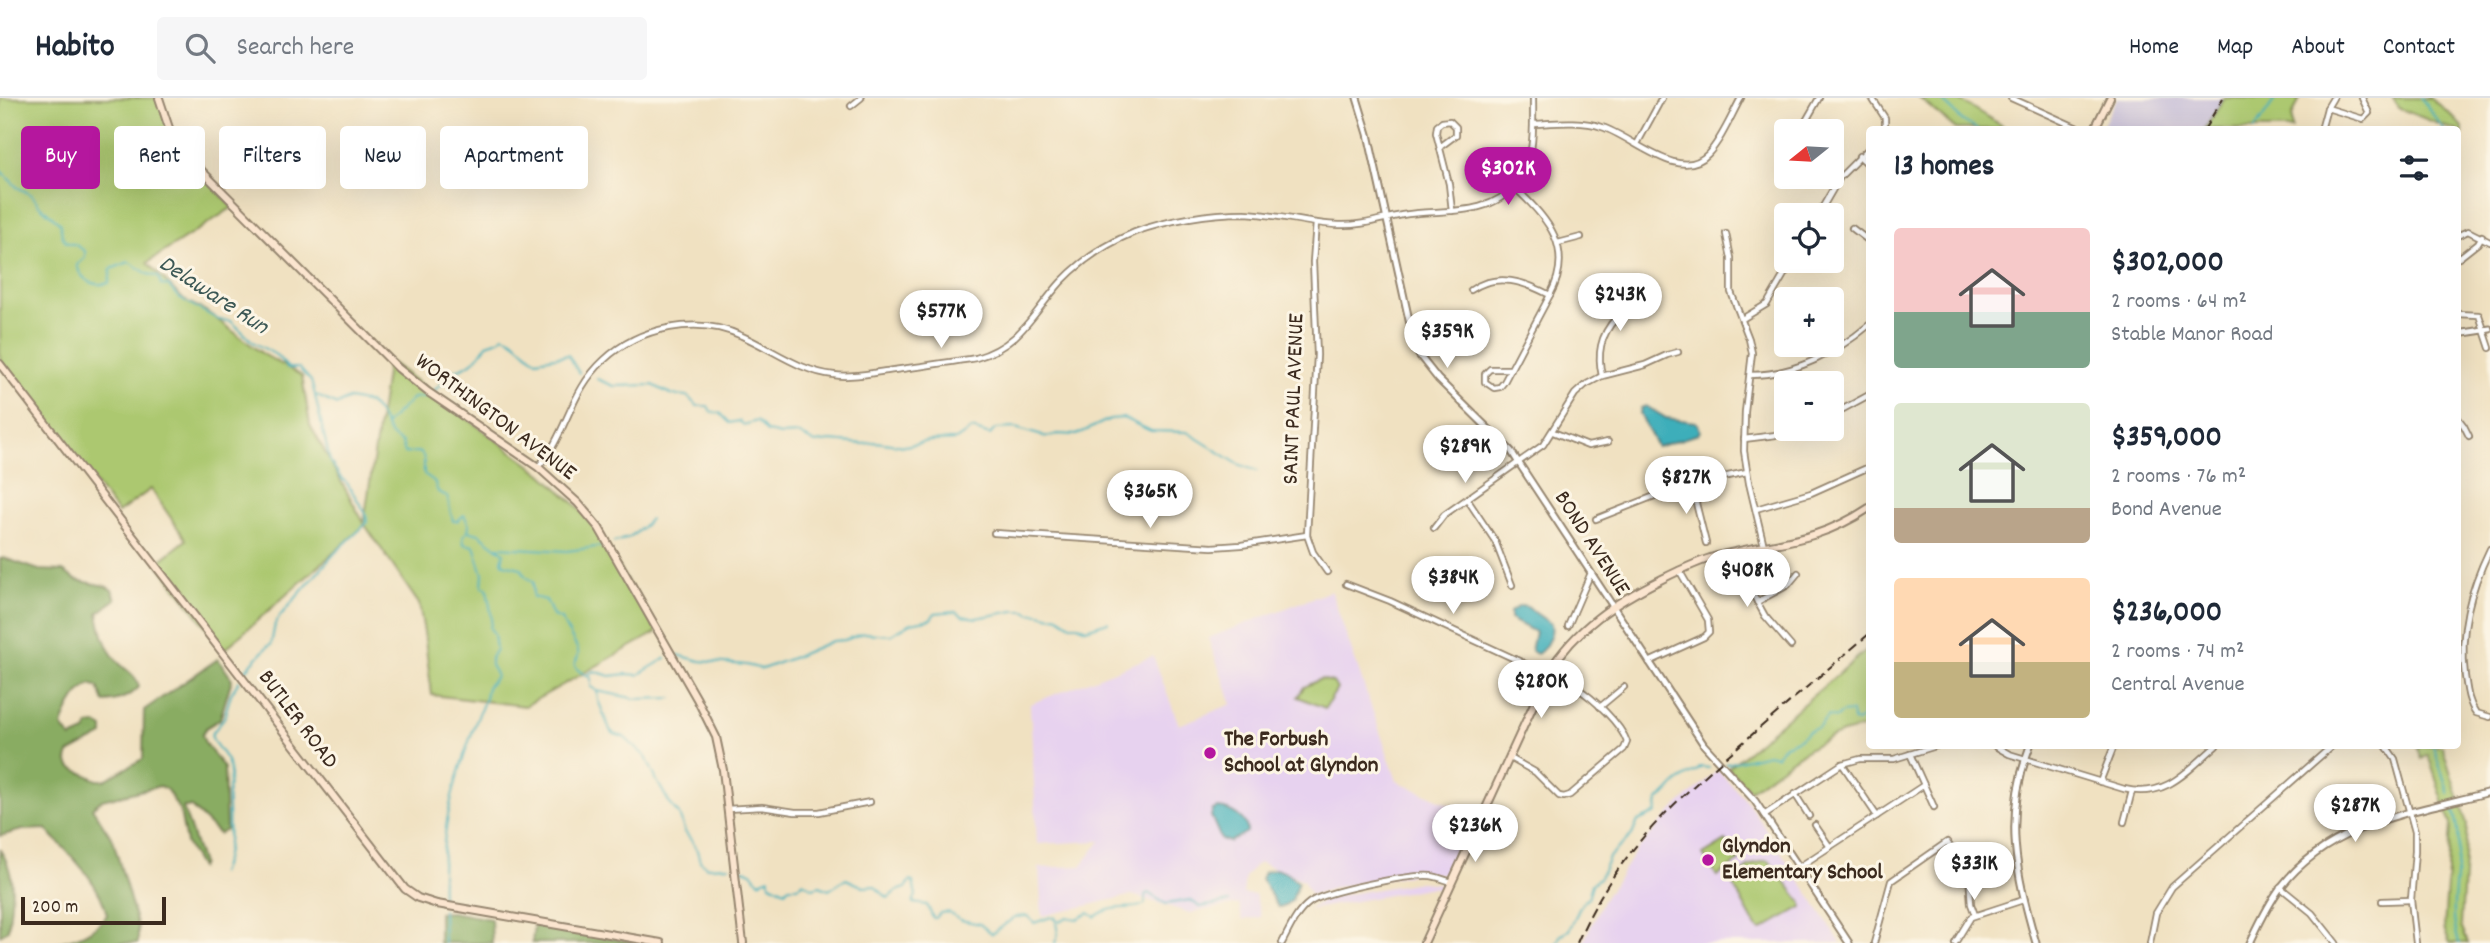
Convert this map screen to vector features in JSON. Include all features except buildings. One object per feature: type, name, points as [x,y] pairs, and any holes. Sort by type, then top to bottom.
[{"type":"main road","name":"WORTHINGTON AVENUE","points":[[159,98],[169,128],[184,153],[350,321],[411,379],[538,467],[568,493],[598,528],[703,710],[718,746],[743,943]]},
{"type":"main road","points":[[2096,126],[2110,98]]},
{"type":"main road","name":"BUTLER ROAD","points":[[0,364],[405,889],[418,898],[437,904],[661,943]]},
{"type":"main road","points":[[1424,943],[1548,673],[1578,634],[1611,606],[1679,570],[1730,553],[1818,534],[1866,510]]},
{"type":"street","points":[[851,106],[861,98]]},
{"type":"street","name":"BOND AVENUE","points":[[1357,98],[1368,134],[1419,355],[1438,379],[1500,439],[1518,462],[1704,745],[1740,783],[1764,815],[1849,943]]},
{"type":"street","points":[[538,467],[554,445],[576,393],[593,370],[617,349],[652,332],[688,326],[727,330],[800,367],[840,376],[985,355],[1006,345],[1024,330],[1052,292],[1072,272],[1098,252],[1133,233],[1168,223],[1228,214],[1266,215],[1316,223],[1352,225],[1410,214],[1486,206],[1514,187],[1529,160],[1533,141],[1532,98]]},
{"type":"street","points":[[1637,144],[1662,98]]},
{"type":"street","points":[[1533,124],[1596,125],[1611,130],[1671,162],[1683,164],[1696,162],[1706,156],[1741,98]]},
{"type":"street","points":[[1807,119],[1819,98]]},
{"type":"street","points":[[1872,98],[1883,112],[1885,126]]},
{"type":"street","points":[[2011,98],[2073,126]]},
{"type":"street","points":[[2322,126],[2333,98]]},
{"type":"street","points":[[2327,108],[2363,119],[2369,113],[2362,98]]},
{"type":"street","points":[[1440,147],[1456,135],[1456,127],[1450,121],[1442,122],[1436,129],[1440,147],[1449,184],[1452,211]]},
{"type":"street","points":[[1825,203],[1840,177],[1866,150]]},
{"type":"street","points":[[1859,156],[1866,162]]},
{"type":"street","points":[[1511,369],[1490,369],[1485,374],[1485,382],[1491,388],[1500,387],[1511,369],[1555,286],[1559,266],[1558,243],[1540,212],[1514,187]]},
{"type":"street","name":"SAINT PAUL AVENUE","points":[[1316,223],[1313,262],[1317,355],[1307,535],[1313,552],[1326,572]]},
{"type":"street","points":[[1853,228],[1866,239]]},
{"type":"street","points":[[2461,234],[2465,231],[2482,236],[2490,242]]},
{"type":"street","points":[[1726,234],[1731,258],[1731,292],[1751,346],[1744,439],[1747,472],[1764,547]]},
{"type":"street","points":[[2461,256],[2478,243],[2482,236]]},
{"type":"street","points":[[1558,243],[1581,237]]},
{"type":"street","points":[[1742,319],[1767,304],[1785,273]]},
{"type":"street","points":[[1471,290],[1482,284],[1517,281],[1550,295]]},
{"type":"street","points":[[1602,376],[1599,356],[1601,343],[1632,295]]},
{"type":"street","points":[[2461,314],[2479,315],[2487,329],[2490,348]]},
{"type":"street","points":[[2487,329],[2490,323]]},
{"type":"street","points":[[1750,375],[1772,374],[1798,367],[1838,347],[1866,327]]},
{"type":"street","points":[[2461,333],[2487,329]]},
{"type":"street","points":[[1434,528],[1444,515],[1543,445],[1580,389],[1602,376],[1645,365],[1678,352]]},
{"type":"street","points":[[1844,409],[1866,397]]},
{"type":"street","points":[[2461,422],[2469,436]]},
{"type":"street","points":[[1553,432],[1588,446],[1608,442]]},
{"type":"street","points":[[1744,439],[1774,435]]},
{"type":"street","points":[[1756,509],[1797,498],[1866,468]]},
{"type":"street","points":[[1596,519],[1691,483],[1747,472]]},
{"type":"street","points":[[1691,483],[1706,543]]},
{"type":"street","points":[[1467,499],[1495,541],[1512,585]]},
{"type":"street","points":[[994,533],[1219,547],[1307,535]]},
{"type":"street","points":[[2490,549],[2471,595],[2464,647],[2464,668],[2470,701],[2476,713],[2490,717]]},
{"type":"street","points":[[1730,553],[1771,625],[1791,646]]},
{"type":"street","points":[[1649,663],[1704,637],[1709,632],[1707,620],[1679,570]]},
{"type":"street","points":[[1758,602],[1788,584],[1798,573]]},
{"type":"street","points":[[1568,625],[1590,575]]},
{"type":"street","points":[[1346,583],[1548,673],[1587,694],[1625,736],[1626,745],[1567,797],[1559,796],[1535,772],[1510,758]]},
{"type":"street","points":[[1600,707],[1624,687]]},
{"type":"street","points":[[1764,815],[1842,764],[1860,759],[1887,760],[1926,749]]},
{"type":"street","points":[[2000,749],[2100,782],[2132,791],[2151,792],[2169,785],[2212,749]]},
{"type":"street","points":[[2029,749],[2018,790],[2014,832],[2023,900],[2036,943]]},
{"type":"street","points":[[2100,782],[2114,749]]},
{"type":"street","points":[[2150,943],[2156,913],[2172,887],[2329,749]]},
{"type":"street","points":[[2388,749],[2395,759],[2416,841],[2411,900],[2416,943]]},
{"type":"street","points":[[1910,754],[1934,807]]},
{"type":"street","points":[[1842,764],[1877,816]]},
{"type":"street","points":[[1799,867],[1924,785]]},
{"type":"street","points":[[2124,822],[2132,791]]},
{"type":"street","points":[[2250,943],[2280,887],[2305,860],[2330,842],[2361,827],[2490,792]]},
{"type":"street","points":[[1795,794],[1809,816]]},
{"type":"street","points":[[727,809],[762,807],[819,813],[870,802]]},
{"type":"street","points":[[1815,825],[1829,847]]},
{"type":"street","points":[[1874,943],[1891,881],[1947,842],[1969,875],[1971,904],[1975,915]]},
{"type":"street","points":[[1282,943],[1301,910],[1321,896],[1338,890],[1419,877],[1434,877],[1452,882]]},
{"type":"street","points":[[2280,887],[2312,913],[2336,943]]},
{"type":"street","points":[[1955,943],[1968,921],[1975,915],[2023,900]]},
{"type":"street","points":[[2382,901],[2411,900]]},
{"type":"shaded area","points":[[2117,98],[2224,98],[2207,126],[2103,126]]},
{"type":"shaded area","name":"The Forbush School at Glyndon","points":[[1331,591],[1397,781],[1475,816],[1446,874],[1419,873],[1337,887],[1311,895],[1303,880],[1259,862],[1245,877],[1243,894],[1255,895],[1261,917],[1242,920],[1239,904],[1190,913],[1132,895],[1042,916],[1039,868],[1081,866],[1101,841],[1037,844],[1030,704],[1153,656],[1179,725],[1232,704],[1208,638]]},
{"type":"shaded area","name":"Glyndon Elementary School","points":[[1718,770],[1749,804],[1841,943],[1583,943],[1603,901],[1636,851],[1672,811]]},
{"type":"shaded area","points":[[1420,882],[1440,884],[1440,890],[1432,887],[1308,910],[1337,896]]},
{"type":"green space","points":[[0,98],[159,98],[170,126],[114,126],[114,189],[205,189],[205,178],[233,207],[147,263],[184,300],[206,311],[263,354],[302,376],[310,425],[364,523],[388,360],[542,474],[576,505],[599,534],[657,632],[525,706],[432,695],[419,604],[365,525],[224,650],[157,563],[186,540],[151,489],[118,513],[0,360]]},
{"type":"green space","points":[[1919,98],[1956,98],[2002,126],[1952,126]]},
{"type":"green space","points":[[2224,98],[2300,98],[2292,117],[2292,126],[2207,126]]},
{"type":"green space","points":[[2393,98],[2429,98],[2451,115],[2463,128],[2463,134],[2461,126],[2443,126],[2398,108]]},
{"type":"green space","points":[[0,559],[39,570],[63,571],[76,580],[105,586],[112,590],[116,599],[98,613],[102,632],[113,656],[133,676],[139,687],[123,698],[104,702],[98,687],[91,684],[76,697],[62,726],[71,738],[85,732],[89,725],[96,724],[103,728],[103,735],[69,753],[67,760],[70,767],[97,780],[105,780],[143,759],[144,710],[218,659],[232,679],[220,719],[206,728],[202,735],[224,768],[226,830],[219,834],[191,807],[183,807],[202,864],[200,868],[186,843],[180,811],[167,790],[160,786],[102,800],[92,808],[113,840],[138,928],[138,943],[57,943],[84,934],[107,915],[98,891],[91,879],[46,829],[22,830],[0,836]]},
{"type":"green space","points":[[1866,651],[1866,728],[1852,730],[1820,742],[1750,790],[1728,768]]},
{"type":"green space","points":[[1321,679],[1333,682],[1337,689],[1325,708],[1298,697],[1304,687]]},
{"type":"green space","points":[[2418,749],[2443,749],[2467,824],[2461,926],[2468,943],[2450,943],[2444,929],[2451,825],[2428,755],[2422,759]]},
{"type":"green space","points":[[1726,841],[1739,861],[1717,876],[1703,855]]},
{"type":"green space","points":[[0,850],[9,869],[12,899],[8,930],[0,935]]},
{"type":"green space","points":[[1769,861],[1802,903],[1802,907],[1761,930],[1756,927],[1732,883],[1749,866]]},
{"type":"green space","points":[[451,912],[491,919],[492,943],[439,943],[439,913]]},
{"type":"green space","points":[[534,925],[640,943],[532,943]]},
{"type":"water","points":[[1646,406],[1666,418],[1695,422],[1700,431],[1698,434],[1657,447],[1640,414],[1641,408]]},
{"type":"water","points":[[1520,606],[1527,607],[1551,624],[1548,641],[1537,654],[1531,651],[1535,632],[1510,619],[1510,612]]},
{"type":"water","points":[[1218,808],[1238,816],[1245,823],[1247,832],[1229,842],[1221,839],[1211,816],[1213,810]]},
{"type":"water","points":[[1275,869],[1285,872],[1298,882],[1292,900],[1282,907],[1278,907],[1261,879],[1264,872]]},
{"type":"waterway","points":[[1939,98],[1971,126]]},
{"type":"waterway","points":[[2257,126],[2276,98]]},
{"type":"waterway","points":[[2421,98],[2441,126]]},
{"type":"waterway","name":"Delaware Run","points":[[0,170],[17,187],[32,195],[39,205],[60,223],[66,242],[85,251],[85,258],[77,265],[85,279],[98,284],[109,283],[111,269],[129,262],[148,274],[159,277],[161,285],[169,286],[178,297],[219,320],[231,321],[253,342],[276,355],[288,368],[299,368],[311,381],[315,395],[337,405],[349,399],[369,403],[377,411],[391,436],[402,443],[405,453],[422,454],[424,474],[434,481],[438,492],[447,496],[453,521],[464,515],[469,525],[468,531],[479,534],[504,553],[504,564],[521,568],[525,576],[533,582],[533,597],[546,600],[553,616],[561,619],[577,648],[575,666],[591,678],[591,687],[597,691],[610,730],[624,737],[646,757],[670,804],[679,814],[700,861],[707,867],[729,866]]},
{"type":"waterway","points":[[435,390],[454,370],[469,364],[487,344],[503,336],[536,360],[568,355],[579,373]]},
{"type":"waterway","points":[[597,379],[614,386],[653,385],[672,395],[687,396],[697,406],[708,406],[711,412],[720,413],[730,423],[739,421],[744,425],[757,421],[767,432],[781,435],[799,434],[815,443],[876,442],[905,446],[929,441],[956,440],[972,429],[990,435],[995,429],[1015,428],[1046,437],[1058,434],[1076,435],[1110,419],[1123,418],[1151,431],[1187,432],[1238,464],[1257,471]]},
{"type":"waterway","points":[[244,672],[271,645],[275,624],[280,616],[335,553],[367,523],[366,514],[330,461],[315,396]]},
{"type":"waterway","points":[[386,424],[413,398],[429,396]]},
{"type":"waterway","points":[[614,542],[634,534],[650,519]]},
{"type":"waterway","points":[[442,901],[444,846],[452,797],[487,687],[496,674],[491,665],[496,649],[494,634],[490,628],[491,613],[487,588],[482,587],[483,574],[474,546],[464,544],[463,536],[467,532]]},
{"type":"waterway","points":[[498,547],[567,551],[604,546]]},
{"type":"waterway","points":[[678,655],[700,661],[762,669],[832,641],[845,640],[864,633],[891,635],[911,623],[931,619],[935,613],[956,611],[963,616],[977,618],[1026,611],[1031,614],[1057,616],[1071,625],[1086,629],[1108,622]]},
{"type":"waterway","points":[[587,675],[594,671],[610,676],[638,675],[666,658]]},
{"type":"waterway","points":[[220,873],[228,843],[230,771],[211,735],[224,718],[231,694],[239,681]]},
{"type":"waterway","points":[[597,691],[637,699],[672,698]]},
{"type":"waterway","points":[[1726,764],[1768,754],[1776,756],[1783,746],[1818,728],[1828,716],[1836,718],[1841,713],[1852,712],[1853,721],[1857,722],[1866,714]]},
{"type":"waterway","points":[[2434,749],[2449,794]]},
{"type":"waterway","points":[[1557,943],[1560,936],[1569,930],[1609,857],[1632,835],[1638,821],[1656,813],[1658,800],[1686,776],[1701,767],[1709,768]]},
{"type":"waterway","points":[[2454,811],[2459,844],[2454,910],[2459,943]]},
{"type":"waterway","name":"Delaware Run","points":[[739,868],[752,872],[759,882],[769,878],[770,884],[785,891],[789,887],[798,887],[803,882],[813,888],[820,886],[829,890],[846,879],[864,887],[874,886],[888,898],[896,891],[906,888],[910,881],[913,882],[916,895],[913,903],[927,905],[933,918],[948,912],[961,920],[980,924],[992,934],[1015,917],[1028,916],[1034,923],[1051,917],[1060,922],[1067,917],[1077,919],[1089,913],[1095,917],[1116,908],[1145,904],[1145,895],[1148,893],[1166,904],[1190,900],[1200,907],[1229,902]]},
{"type":"waterway","points":[[443,910],[444,943]]},
{"type":"waterway","points":[[1055,917],[1058,934],[1055,943]]},
{"type":"railway","points":[[2206,126],[2223,98]]},
{"type":"railway","points":[[1577,943],[1610,882],[1649,830],[1695,785],[1866,637]]},
{"type":"place","name":"The Forbush School at Glyndon","points":[[1210,753]]},
{"type":"place","name":"Glyndon Elementary School","points":[[1708,860]]}]
